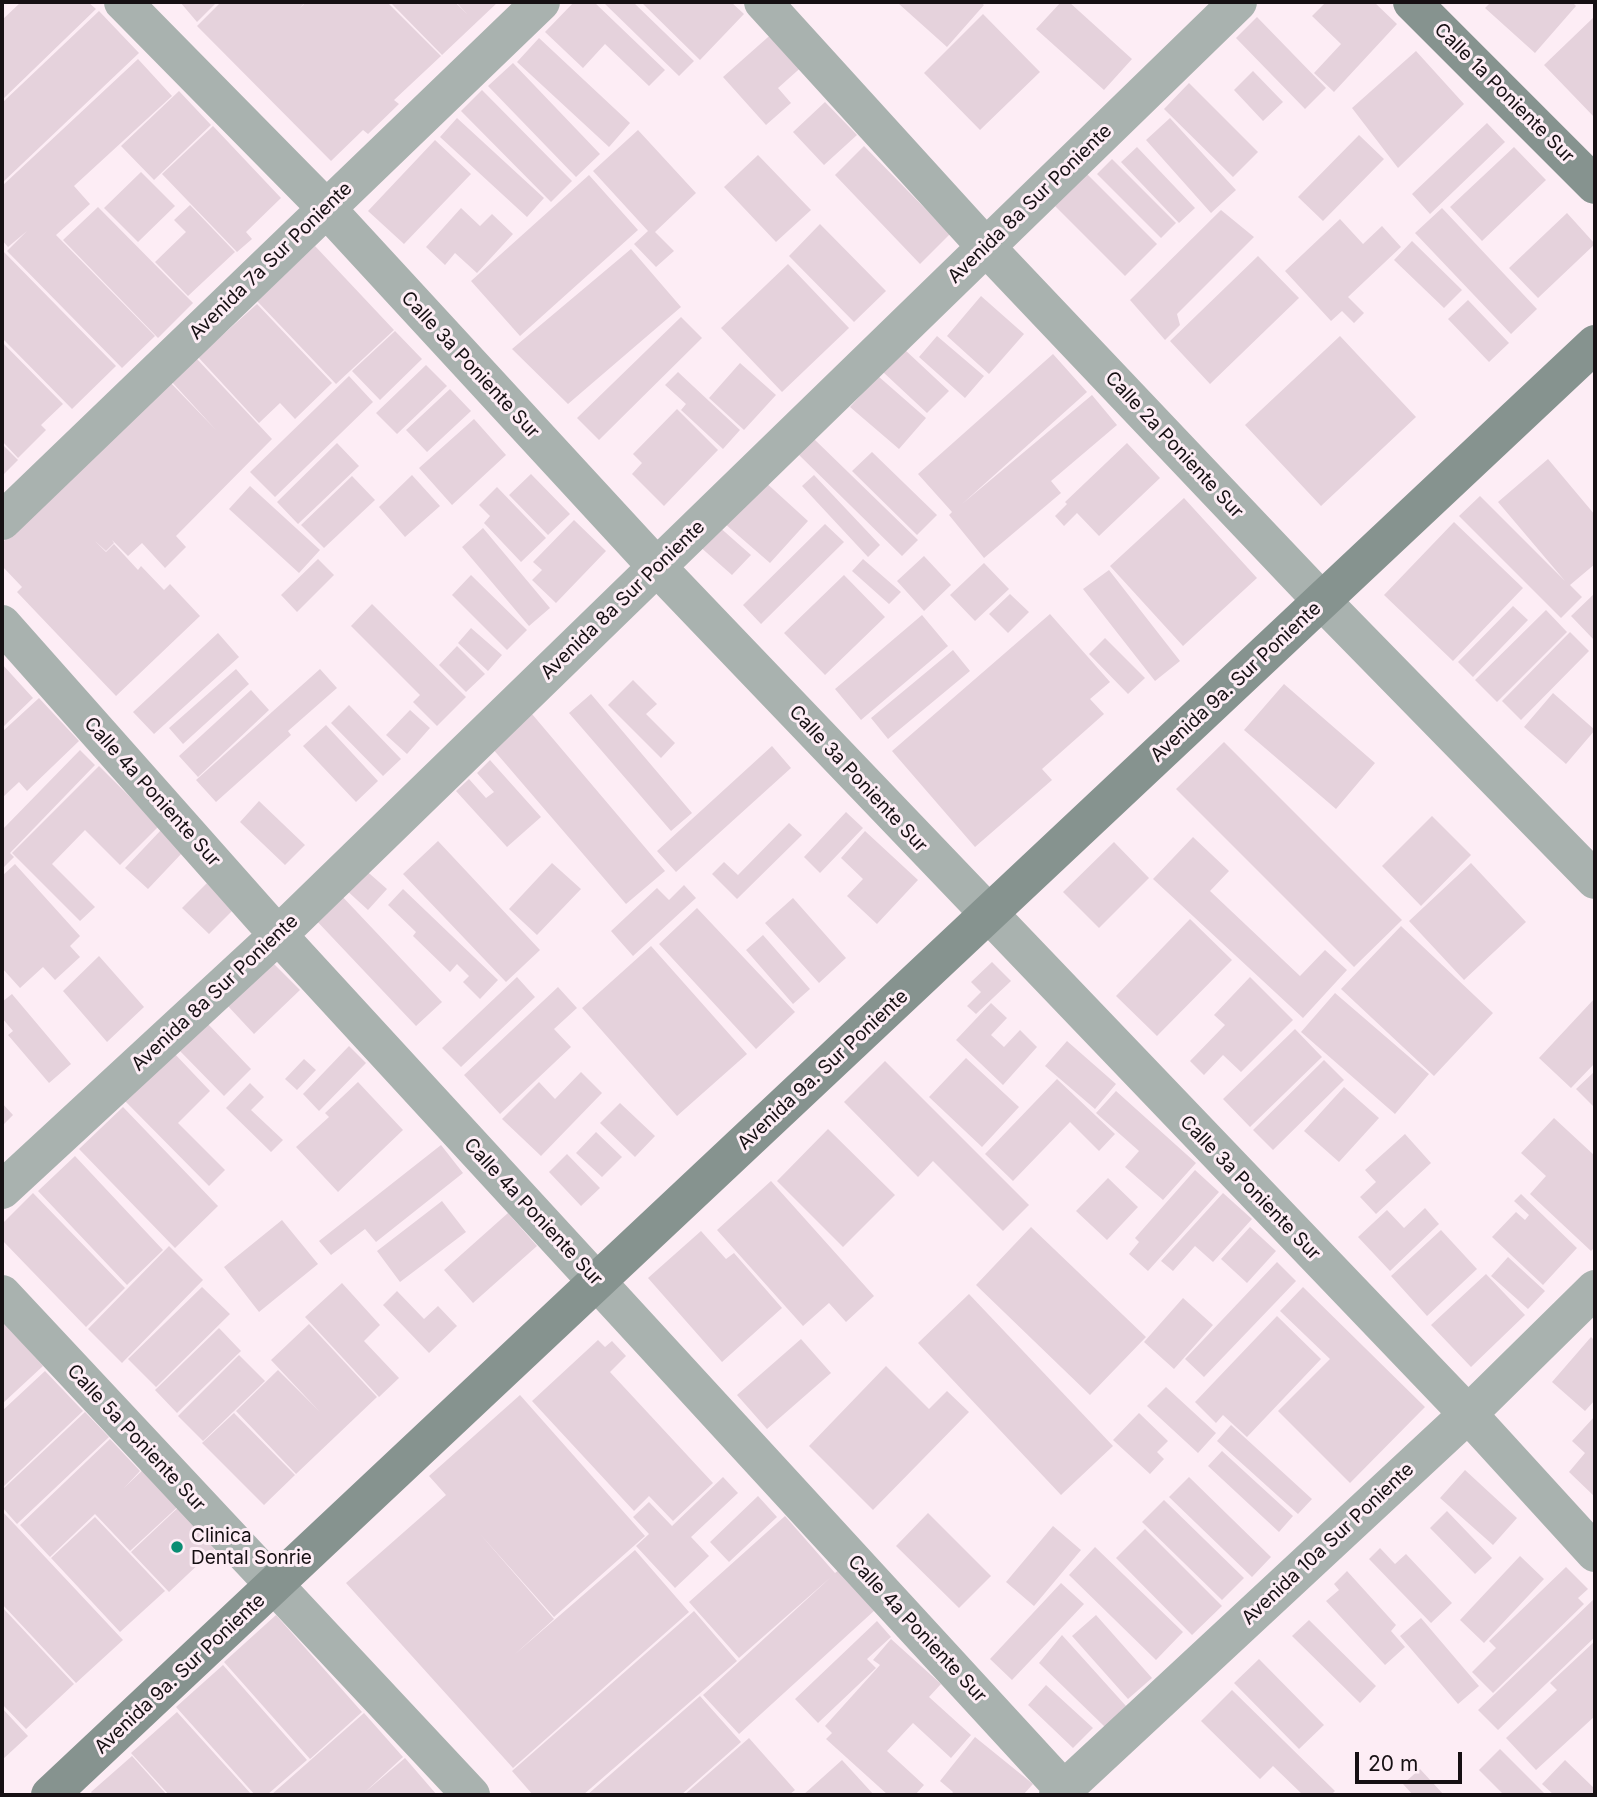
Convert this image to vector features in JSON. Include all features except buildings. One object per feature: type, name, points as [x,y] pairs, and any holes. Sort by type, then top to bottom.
[{"type":"main road","name":"Calle 1a Poniente Sur","points":[[1412,2],[1595,185]]},
{"type":"main road","name":"Avenida 9a. Sur Poniente","points":[[50,1795],[1595,344]]},
{"type":"street","name":"Calle 3a Poniente Sur","points":[[123,2],[326,208],[657,567],[987,915],[1468,1414],[1595,1553]]},
{"type":"street","name":"Avenida 7a Sur Poniente","points":[[2,521],[541,2]]},
{"type":"street","name":"Calle 2a Poniente Sur","points":[[763,2],[986,247],[1322,601],[1595,880]]},
{"type":"street","name":"Avenida 8a Sur Poniente","points":[[2,1190],[278,935],[1238,2]]},
{"type":"street","name":"Calle 4a Poniente Sur","points":[[2,624],[278,935],[1064,1793]]},
{"type":"street","name":"Avenida 10a Sur Poniente","points":[[1064,1793],[1468,1414],[1595,1289]]},
{"type":"street","name":"Calle 5a Poniente Sur","points":[[2,1294],[471,1795]]},
{"type":"place","name":"Clinica Dental Sonrie","points":[[177,1547]]}]
